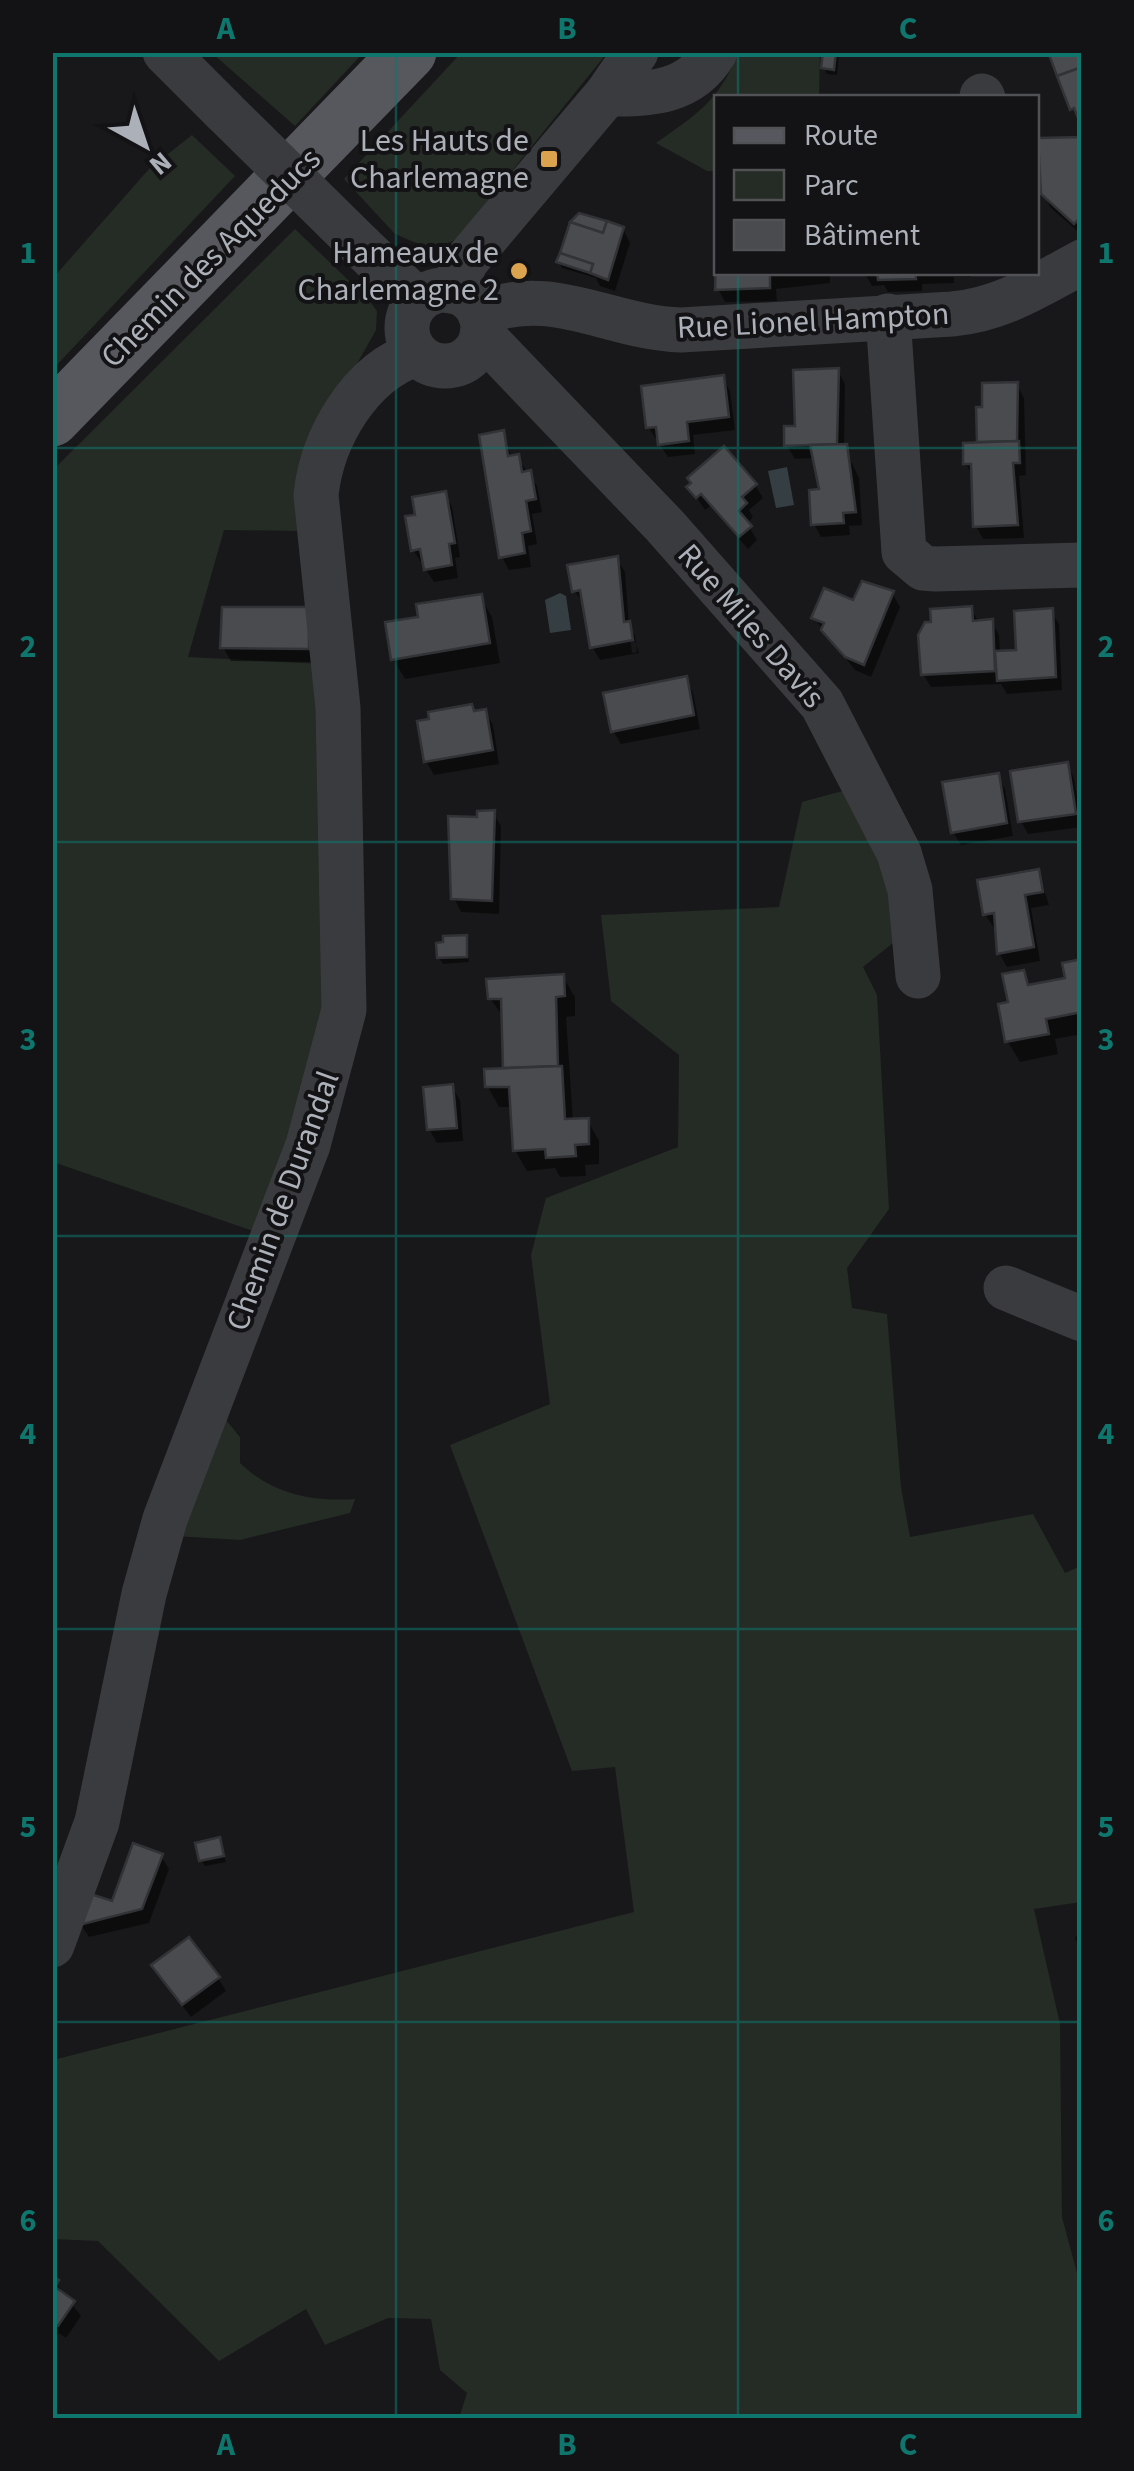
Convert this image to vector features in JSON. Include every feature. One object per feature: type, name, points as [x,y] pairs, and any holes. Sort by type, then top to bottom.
[{"type":"main road","name":"Chemin des Aqueducs","points":[[52,419],[409,52]]},
{"type":"street","points":[[164,52],[361,246],[458,310]]},
{"type":"street","points":[[458,310],[406,327],[416,354],[437,366],[449,366],[470,356],[458,310],[467,260],[607,94],[636,52]]},
{"type":"street","points":[[607,94],[677,87],[704,70],[715,52]]},
{"type":"street","name":"Rue Lionel Hampton","points":[[458,310],[548,302],[651,330],[978,312],[1011,286],[1082,262]]},
{"type":"street","name":"Rue Miles Davis","points":[[458,310],[665,526],[822,704],[899,853],[910,890],[918,976]]},
{"type":"street","points":[[888,316],[904,552],[923,568],[934,569],[1082,565]]},
{"type":"street","name":"Chemin de Durandal","points":[[52,1945],[96,1822],[144,1594],[165,1519],[308,1145],[335,1057],[344,1010],[344,911],[338,708],[320,549],[316,494],[319,464],[341,422],[373,378],[398,360],[416,354]]},
{"type":"street","points":[[1006,1288],[1082,1320]]},
{"type":"green space","points":[[212,53],[363,53],[295,126]]},
{"type":"green space","points":[[461,53],[607,53],[457,239],[433,250],[395,234],[344,179]]},
{"type":"green space","points":[[738,53],[820,53],[819,95],[715,95]]},
{"type":"green space","points":[[714,96],[714,171],[707,171],[656,143]]},
{"type":"green space","points":[[192,135],[235,176],[53,369],[53,278],[149,169]]},
{"type":"green space","points":[[295,229],[368,299],[377,311],[376,330],[312,444],[305,531],[224,530],[188,657],[323,664],[322,1052],[256,1232],[53,1162],[53,470]]},
{"type":"green space","points":[[846,790],[893,862],[898,939],[863,967],[877,995],[889,1209],[847,1268],[852,1308],[887,1314],[901,1487],[910,1537],[1033,1514],[1065,1573],[1081,1566],[1081,1902],[1034,1909],[1060,2024],[1062,2217],[1081,2288],[1081,2418],[459,2418],[467,2393],[440,2370],[431,2319],[388,2318],[325,2345],[306,2309],[219,2361],[98,2241],[53,2239],[53,2060],[634,1912],[615,1767],[572,1771],[450,1445],[550,1404],[531,1255],[546,1198],[678,1147],[679,1055],[611,1001],[601,915],[779,907],[802,802]]},
{"type":"green space","points":[[218,1410],[240,1437],[240,1463],[252,1474],[293,1494],[355,1499],[350,1513],[240,1540],[175,1536]]},
{"type":"shaded area","points":[[787,467],[794,505],[776,508],[768,471]]},
{"type":"shaded area","points":[[560,593],[566,596],[571,630],[550,633],[545,600]]},
{"type":"building","points":[[823,52],[836,52],[834,70],[821,68]]},
{"type":"building","points":[[1048,52],[1082,52],[1082,67],[1057,76]]},
{"type":"building","points":[[1082,67],[1082,117],[1078,118],[1074,108],[1070,110],[1057,76]]},
{"type":"building","points":[[1082,137],[1082,216],[1074,224],[1041,194],[1039,138]]},
{"type":"building","points":[[579,213],[607,221],[603,233],[570,222]]},
{"type":"building","points":[[607,221],[624,227],[608,280],[590,273],[593,264],[560,253],[570,222],[603,233]]},
{"type":"building","points":[[560,253],[593,264],[590,273],[556,262]]},
{"type":"building","name":"Hameaux de Charlemagne 2","points":[[515,261],[525,262],[523,281],[513,279]]},
{"type":"building","points":[[715,275],[770,275],[770,288],[715,290]]},
{"type":"building","points":[[877,275],[915,275],[916,279],[878,280]]},
{"type":"building","points":[[839,368],[837,444],[784,446],[784,426],[795,426],[793,370]]},
{"type":"building","points":[[724,375],[729,417],[687,422],[689,441],[658,445],[656,427],[646,428],[641,386]]},
{"type":"building","points":[[1018,382],[1017,441],[977,442],[976,407],[982,407],[982,383]]},
{"type":"building","points":[[504,430],[508,456],[519,454],[522,472],[531,470],[536,499],[526,501],[531,531],[522,533],[525,553],[499,558],[479,435]]},
{"type":"building","points":[[1019,441],[1020,463],[1013,463],[1018,525],[973,527],[971,464],[963,464],[963,443]]},
{"type":"building","points":[[847,444],[856,512],[843,513],[844,523],[811,525],[809,490],[819,489],[810,445]]},
{"type":"building","points":[[724,446],[757,484],[742,497],[747,503],[739,511],[752,526],[739,537],[701,494],[696,498],[686,487],[691,483],[687,478]]},
{"type":"building","points":[[446,491],[455,543],[449,544],[452,565],[424,570],[420,549],[411,551],[405,516],[415,515],[412,497]]},
{"type":"building","points":[[618,556],[624,622],[630,621],[633,640],[590,648],[580,590],[572,592],[567,565]]},
{"type":"building","points":[[862,581],[894,591],[864,665],[845,657],[821,630],[824,623],[811,618],[824,588],[853,600]]},
{"type":"building","points":[[482,594],[490,643],[391,660],[385,622],[418,617],[416,604]]},
{"type":"building","points":[[972,606],[973,621],[993,619],[995,671],[921,675],[918,635],[925,622],[931,622],[930,609]]},
{"type":"building","points":[[222,607],[309,607],[309,649],[220,648]]},
{"type":"building","points":[[1053,608],[1056,677],[997,681],[995,651],[1016,650],[1014,611]]},
{"type":"building","points":[[687,676],[694,715],[611,732],[603,693]]},
{"type":"building","points":[[472,704],[474,711],[486,709],[493,750],[424,762],[417,721],[429,719],[428,712]]},
{"type":"building","points":[[1068,762],[1076,814],[1018,822],[1010,771]]},
{"type":"building","points":[[999,773],[1007,823],[951,833],[942,782]]},
{"type":"building","points":[[495,810],[492,901],[451,899],[448,816],[477,817],[477,811]]},
{"type":"building","points":[[1039,869],[1043,892],[1025,895],[1034,947],[997,954],[994,913],[983,915],[977,880]]},
{"type":"building","points":[[467,935],[467,957],[437,958],[436,943],[443,942],[443,936]]},
{"type":"building","points":[[1082,959],[1082,1012],[1046,1019],[1049,1034],[1005,1042],[998,1004],[1008,1002],[1002,974],[1024,970],[1028,985],[1065,978],[1062,963]]},
{"type":"building","points":[[564,974],[565,996],[556,997],[558,1066],[503,1068],[501,999],[488,999],[486,979]]},
{"type":"building","points":[[562,1066],[565,1119],[589,1118],[589,1144],[575,1145],[576,1156],[546,1158],[545,1149],[513,1151],[509,1087],[485,1087],[484,1069]]},
{"type":"building","points":[[453,1084],[457,1128],[427,1130],[423,1087]]},
{"type":"building","points":[[220,1837],[224,1856],[199,1861],[195,1843]]},
{"type":"building","points":[[133,1843],[163,1854],[142,1909],[79,1925],[91,1894],[112,1901]]},
{"type":"building","points":[[189,1937],[220,1977],[182,2005],[151,1965]]},
{"type":"building","points":[[52,2275],[59,2280],[55,2287],[75,2301],[58,2326],[52,2323]]},
{"type":"place","name":"Les Hauts de Charlemagne","points":[[549,159]]},
{"type":"place","name":"Hameaux de Charlemagne 2","points":[[519,271]]}]
